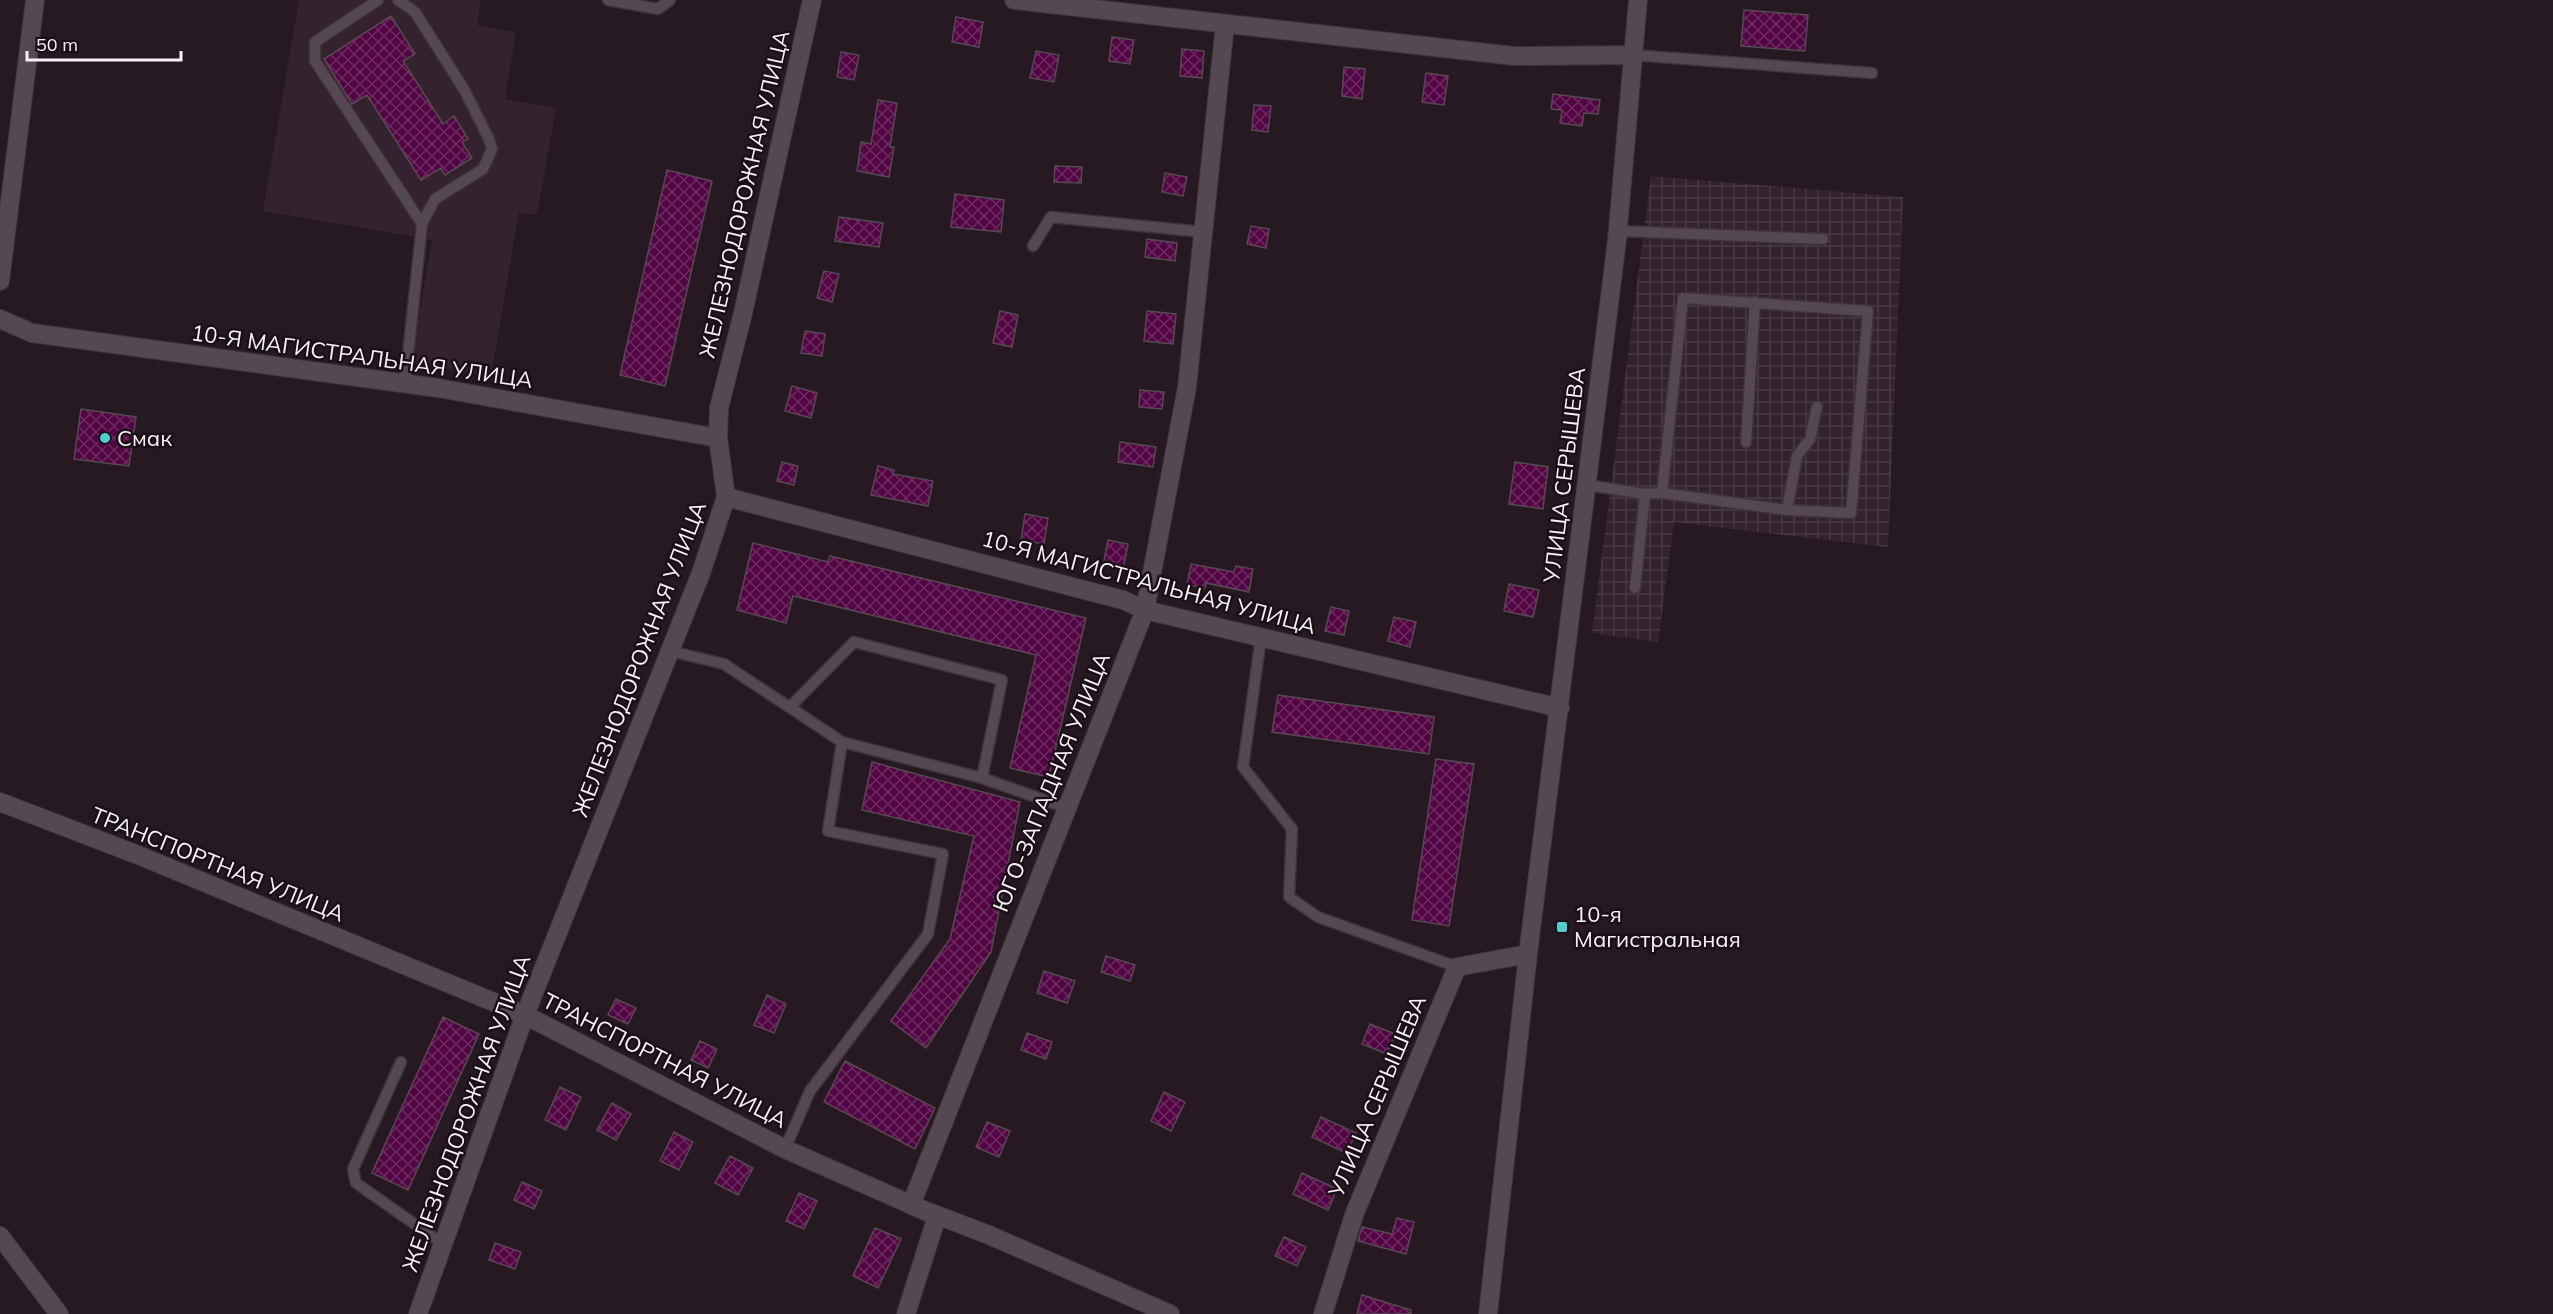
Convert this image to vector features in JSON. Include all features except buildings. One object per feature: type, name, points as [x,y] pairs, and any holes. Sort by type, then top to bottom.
[{"type":"street","points":[[0,282],[35,0]]},
{"type":"street","name":"ЖЕЛЕЗНОДОРОЖНАЯ УЛИЦА","points":[[424,1312],[443,1244],[525,1015],[701,573],[726,496],[718,438],[719,408],[743,313],[812,0]]},
{"type":"street","points":[[1014,0],[1514,56],[1632,55]]},
{"type":"street","name":"УЛИЦА СЕРЫШЕВА","points":[[1488,1314],[1528,954],[1618,231],[1638,0]]},
{"type":"street","name":"ЮГО-ЗАПАДНАЯ УЛИЦА","points":[[911,1204],[1145,610],[1187,387],[1225,24]]},
{"type":"street","name":"10-Я МАГИСТРАЛЬНАЯ УЛИЦА","points":[[0,320],[32,333],[405,383],[718,438]]},
{"type":"street","name":"10-Я МАГИСТРАЛЬНАЯ УЛИЦА","points":[[726,496],[1123,600],[1145,610],[1560,708]]},
{"type":"street","name":"ТРАНСПОРТНАЯ УЛИЦА","points":[[0,802],[138,855],[525,1015],[785,1149],[1170,1314]]},
{"type":"street","points":[[1457,967],[1528,954]]},
{"type":"street","name":"УЛИЦА СЕРЫШЕВА","points":[[1323,1314],[1354,1215],[1457,967]]},
{"type":"street","points":[[906,1314],[938,1216]]},
{"type":"street","points":[[0,1236],[59,1314]]},
{"type":"lane","points":[[378,0],[315,42],[315,61],[422,224]]},
{"type":"lane","points":[[398,0],[416,12],[465,91],[492,149],[483,169],[435,199],[422,224],[405,383]]},
{"type":"lane","points":[[608,0],[658,9],[670,0]]},
{"type":"lane","points":[[1632,55],[1872,73]]},
{"type":"lane","points":[[1033,246],[1051,217],[1203,232]]},
{"type":"lane","points":[[1618,231],[1822,239]]},
{"type":"lane","points":[[1587,485],[1787,510],[1851,513],[1868,311],[1683,298],[1662,493]]},
{"type":"lane","points":[[1746,442],[1755,302]]},
{"type":"lane","points":[[1787,510],[1797,456],[1810,439],[1817,407]]},
{"type":"lane","points":[[1635,588],[1645,494]]},
{"type":"lane","points":[[1261,637],[1242,767],[1292,828],[1289,897],[1318,917],[1457,967]]},
{"type":"lane","points":[[790,707],[854,642],[1002,680],[982,778]]},
{"type":"lane","points":[[670,651],[724,664],[842,742],[982,778],[1067,808]]},
{"type":"lane","points":[[785,1149],[810,1091],[928,934],[943,854],[828,831],[842,742]]},
{"type":"lane","points":[[401,1062],[353,1168],[356,1183],[443,1244]]},
{"type":"shaded area","points":[[299,0],[481,0],[477,25],[516,32],[505,99],[556,108],[537,215],[519,212],[491,376],[411,362],[432,240],[263,211]]},
{"type":"shaded area","points":[[1651,176],[1903,197],[1888,547],[1674,522],[1658,642],[1592,633]]},
{"type":"place","name":"Смак","points":[[105,438]]},
{"type":"place","name":"10-я Магистральная","points":[[1562,927]]}]
